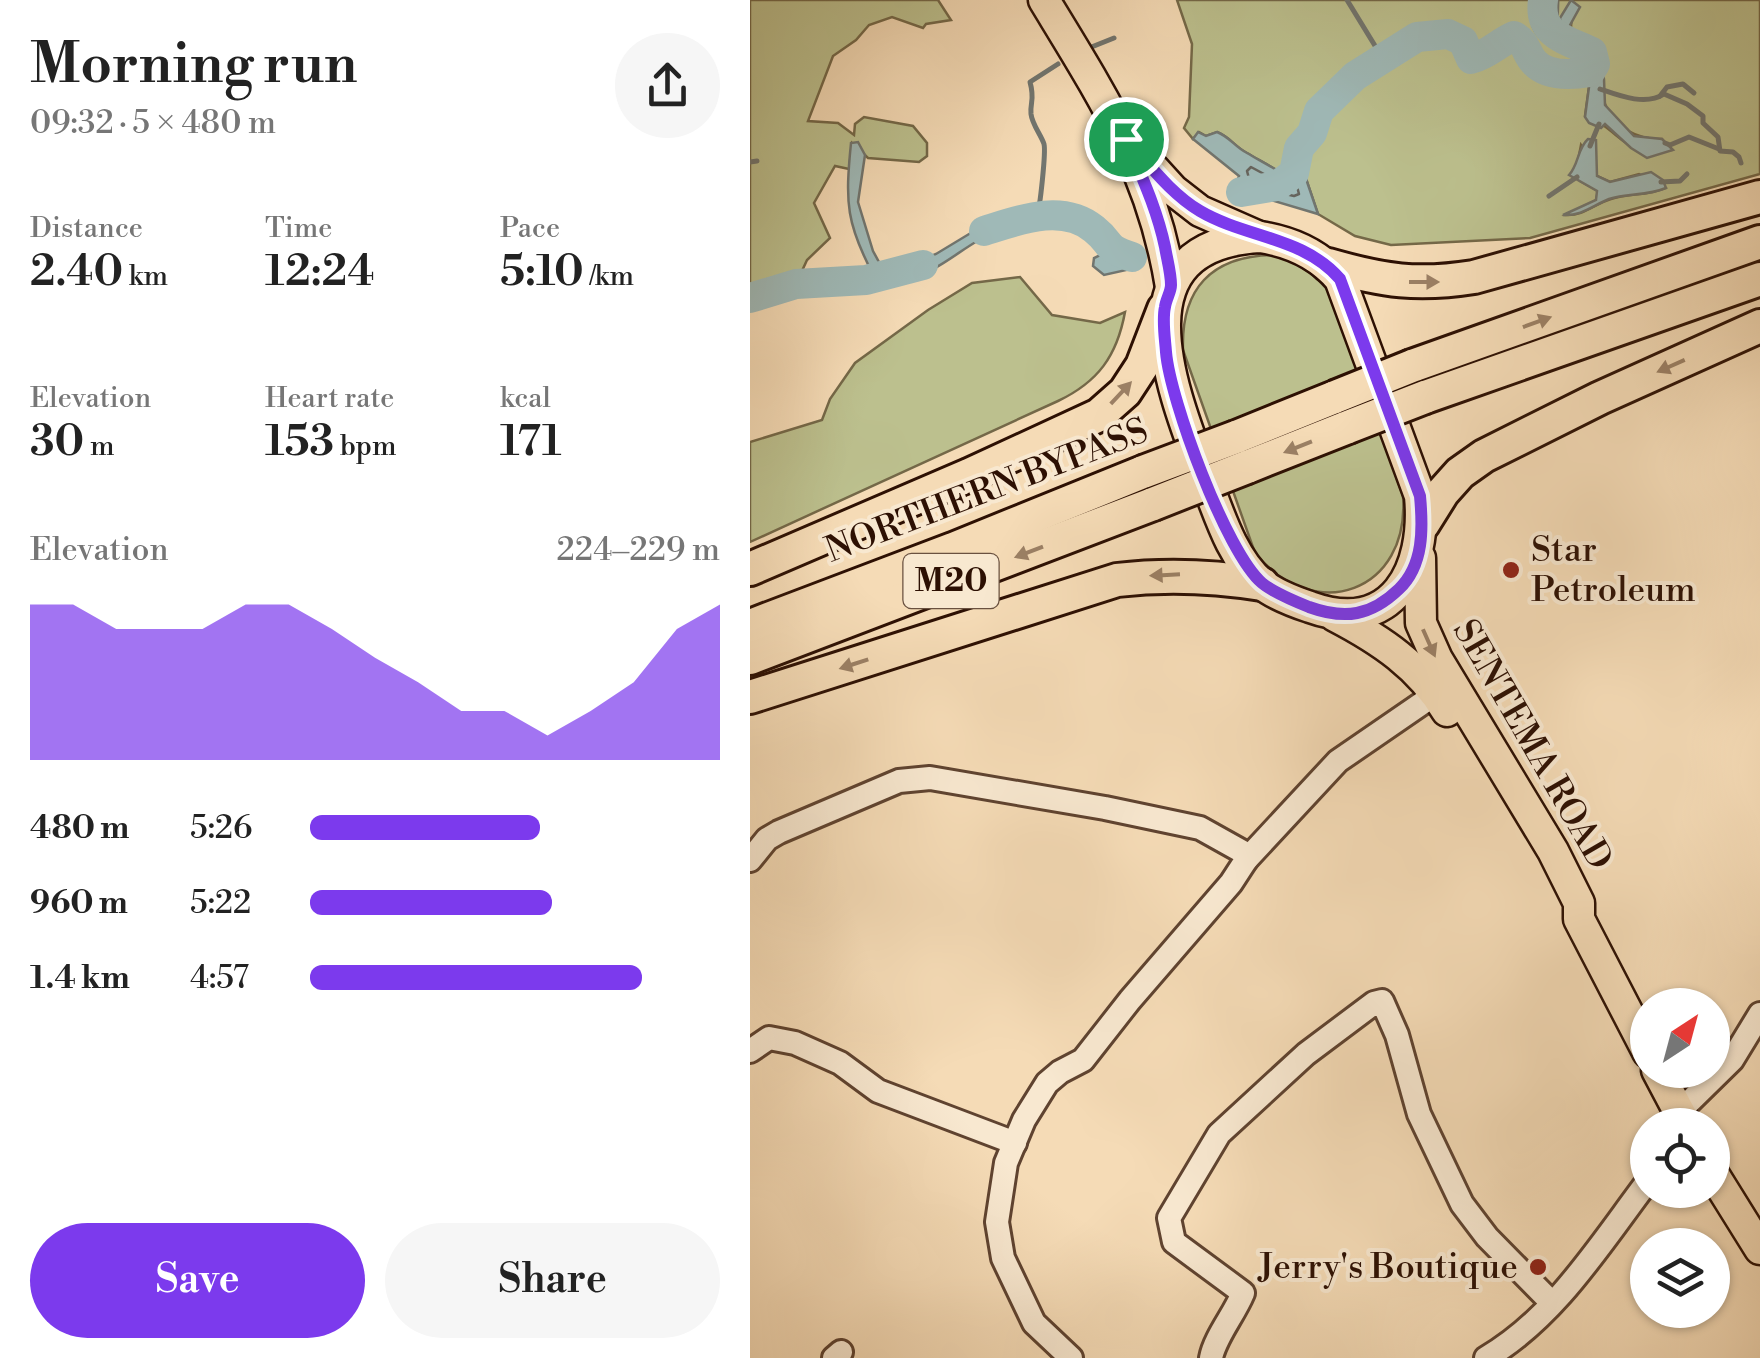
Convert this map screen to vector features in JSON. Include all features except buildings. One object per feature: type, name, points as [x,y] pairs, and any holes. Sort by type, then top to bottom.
[{"type":"highway","points":[[1328,265],[1375,278],[1416,284],[1444,282],[1760,197]]},
{"type":"highway","name":"NORTHERN BYPASS","points":[[750,658],[1153,504],[1242,452],[1341,412],[1412,366],[1760,242]]},
{"type":"highway","name":"NORTHERN BYPASS","points":[[1341,412],[1425,397],[1760,279]]},
{"type":"highway","points":[[750,569],[1099,415],[1125,392],[1142,366],[1168,298]]},
{"type":"highway","points":[[1421,536],[1443,492],[1460,473],[1484,456],[1600,398],[1760,326]]},
{"type":"highway","name":"NORTHERN BYPASS","points":[[750,626],[1142,472],[1242,452]]},
{"type":"highway","points":[[750,697],[1117,580],[1164,574],[1203,575],[1262,584]]},
{"type":"main road","points":[[1044,0],[1126,139],[1155,208],[1168,298],[1166,356],[1175,397],[1222,523],[1238,554],[1262,584]]},
{"type":"main road","points":[[1126,139],[1173,190],[1200,211],[1260,237],[1291,244],[1328,265]]},
{"type":"main road","points":[[1168,298],[1188,264],[1234,239],[1260,237]]},
{"type":"main road","name":"SENTEMA ROAD","points":[[1328,265],[1340,279],[1348,298],[1420,496],[1420,623],[1437,660],[1553,851],[1579,904],[1579,919],[1630,1017]]},
{"type":"main road","points":[[1334,616],[1361,614],[1380,605],[1402,586],[1415,568],[1421,536]]},
{"type":"main road","name":"SENTEMA ROAD","points":[[1262,584],[1377,638],[1400,655],[1437,693],[1565,910],[1579,919]]},
{"type":"main road","points":[[1730,1201],[1760,1249]]},
{"type":"street","points":[[1071,1358],[1034,1323],[1003,1258],[998,1199],[1014,1142],[1047,1083],[1083,1060],[1246,860],[1338,761],[1437,693]]},
{"type":"street","points":[[750,860],[767,839],[779,832],[914,777],[1105,808],[1200,828],[1239,848],[1246,860]]},
{"type":"street","points":[[1211,1358],[1242,1294],[1174,1242],[1169,1218],[1219,1134],[1331,1034],[1382,1001],[1397,1035],[1419,1114],[1462,1204],[1487,1237],[1552,1303]]},
{"type":"street","points":[[1691,1108],[1732,1060],[1760,1014]]},
{"type":"street","points":[[750,1051],[769,1038],[795,1043],[840,1063],[878,1091],[1014,1142]]},
{"type":"street","points":[[1486,1358],[1524,1333],[1590,1258],[1630,1205]]},
{"type":"green space","points":[[750,0],[938,0],[951,20],[926,24],[923,28],[892,17],[869,25],[833,56],[808,121],[838,123],[854,135],[855,124],[864,117],[913,126],[927,143],[927,156],[919,162],[868,158],[852,143],[849,169],[835,166],[814,203],[830,238],[807,260],[796,284],[750,298]]},
{"type":"green space","points":[[1177,0],[1531,0],[1530,7],[1550,44],[1561,43],[1587,63],[1585,116],[1632,147],[1671,150],[1662,139],[1636,135],[1614,120],[1605,104],[1597,57],[1571,29],[1574,13],[1560,18],[1561,30],[1557,31],[1545,16],[1546,0],[1760,0],[1760,174],[1530,238],[1391,245],[1355,236],[1318,214],[1302,167],[1295,160],[1293,167],[1278,171],[1217,132],[1206,136],[1199,132],[1193,139],[1184,128],[1189,117],[1192,44]],"holes":[[[1581,145],[1597,176],[1610,182],[1639,174],[1665,188],[1617,197],[1578,214],[1566,215],[1596,200],[1598,191],[1580,181],[1577,166]]]},
{"type":"green space","points":[[1273,255],[1306,270],[1332,295],[1403,496],[1401,529],[1391,556],[1375,575],[1354,588],[1330,592],[1304,588],[1279,575],[1255,553],[1183,350],[1188,310],[1204,280],[1232,262]]},
{"type":"green space","points":[[1020,277],[1052,315],[1100,323],[1125,312],[1117,342],[1095,376],[1058,401],[750,542],[750,442],[822,420],[830,399],[855,363],[972,283]]},
{"type":"water","points":[[1531,0],[1546,0],[1545,16],[1557,31],[1571,0],[1580,7],[1569,27],[1597,56],[1604,79],[1605,105],[1634,136],[1662,139],[1673,150],[1647,158],[1605,124],[1601,128],[1589,123],[1585,117],[1587,63],[1561,43],[1539,37],[1532,25]]},
{"type":"water","points":[[1198,132],[1206,136],[1222,134],[1278,171],[1293,167],[1295,159],[1302,167],[1318,214],[1261,197],[1246,197],[1237,182],[1239,176],[1193,139]]},
{"type":"water","points":[[1588,139],[1596,140],[1597,176],[1610,182],[1651,172],[1663,180],[1666,188],[1616,197],[1563,215],[1596,200],[1597,191],[1569,175]]},
{"type":"water","points":[[858,142],[865,155],[858,202],[873,251],[886,275],[1025,208],[1027,212],[1012,227],[979,240],[924,274],[900,280],[875,278],[858,243],[850,213],[851,143]]},
{"type":"water","points":[[1117,247],[1129,249],[1137,261],[1131,269],[1104,275],[1093,266],[1094,258]]},
{"type":"waterway","points":[[1347,0],[1380,60]]},
{"type":"waterway","points":[[1241,192],[1277,186],[1294,173],[1299,148],[1312,133],[1319,111],[1355,76],[1417,37],[1448,34],[1463,41],[1471,59],[1514,36],[1539,67],[1553,73],[1590,72],[1595,64],[1592,52],[1549,28],[1543,0]]},
{"type":"waterway","points":[[1556,32],[1557,0]]},
{"type":"waterway","points":[[1084,50],[1114,38]]},
{"type":"waterway","points":[[1037,216],[1044,149],[1032,118],[1030,82],[1058,64]]},
{"type":"waterway","points":[[1660,96],[1667,87],[1683,84],[1694,93]]},
{"type":"waterway","points":[[1600,89],[1641,100],[1664,94],[1687,104],[1703,116],[1703,123],[1718,137],[1720,151],[1733,152],[1741,163]]},
{"type":"waterway","points":[[1590,146],[1599,124]]},
{"type":"waterway","points":[[1665,143],[1670,145],[1689,137],[1719,149]]},
{"type":"waterway","points":[[750,162],[757,161]]},
{"type":"waterway","points":[[1661,182],[1680,181],[1687,174]]},
{"type":"waterway","points":[[1549,196],[1577,177]]},
{"type":"waterway","points":[[984,231],[1040,216],[1068,217],[1082,221],[1112,248],[1132,257]]},
{"type":"waterway","points":[[750,298],[796,284],[866,280],[923,265]]},
{"type":"place","name":"Star Petroleum","points":[[1511,570]]},
{"type":"place","name":"Jerry's Boutique","points":[[1538,1267]]},
{"type":"route","points":[[1126,139],[1173,190],[1200,211],[1260,237],[1308,252],[1340,279],[1420,496],[1423,524],[1415,568],[1380,605],[1361,614],[1334,616],[1262,584],[1238,554],[1222,523],[1175,397],[1166,356],[1164,309],[1171,288],[1165,248],[1155,208],[1126,139]]}]
